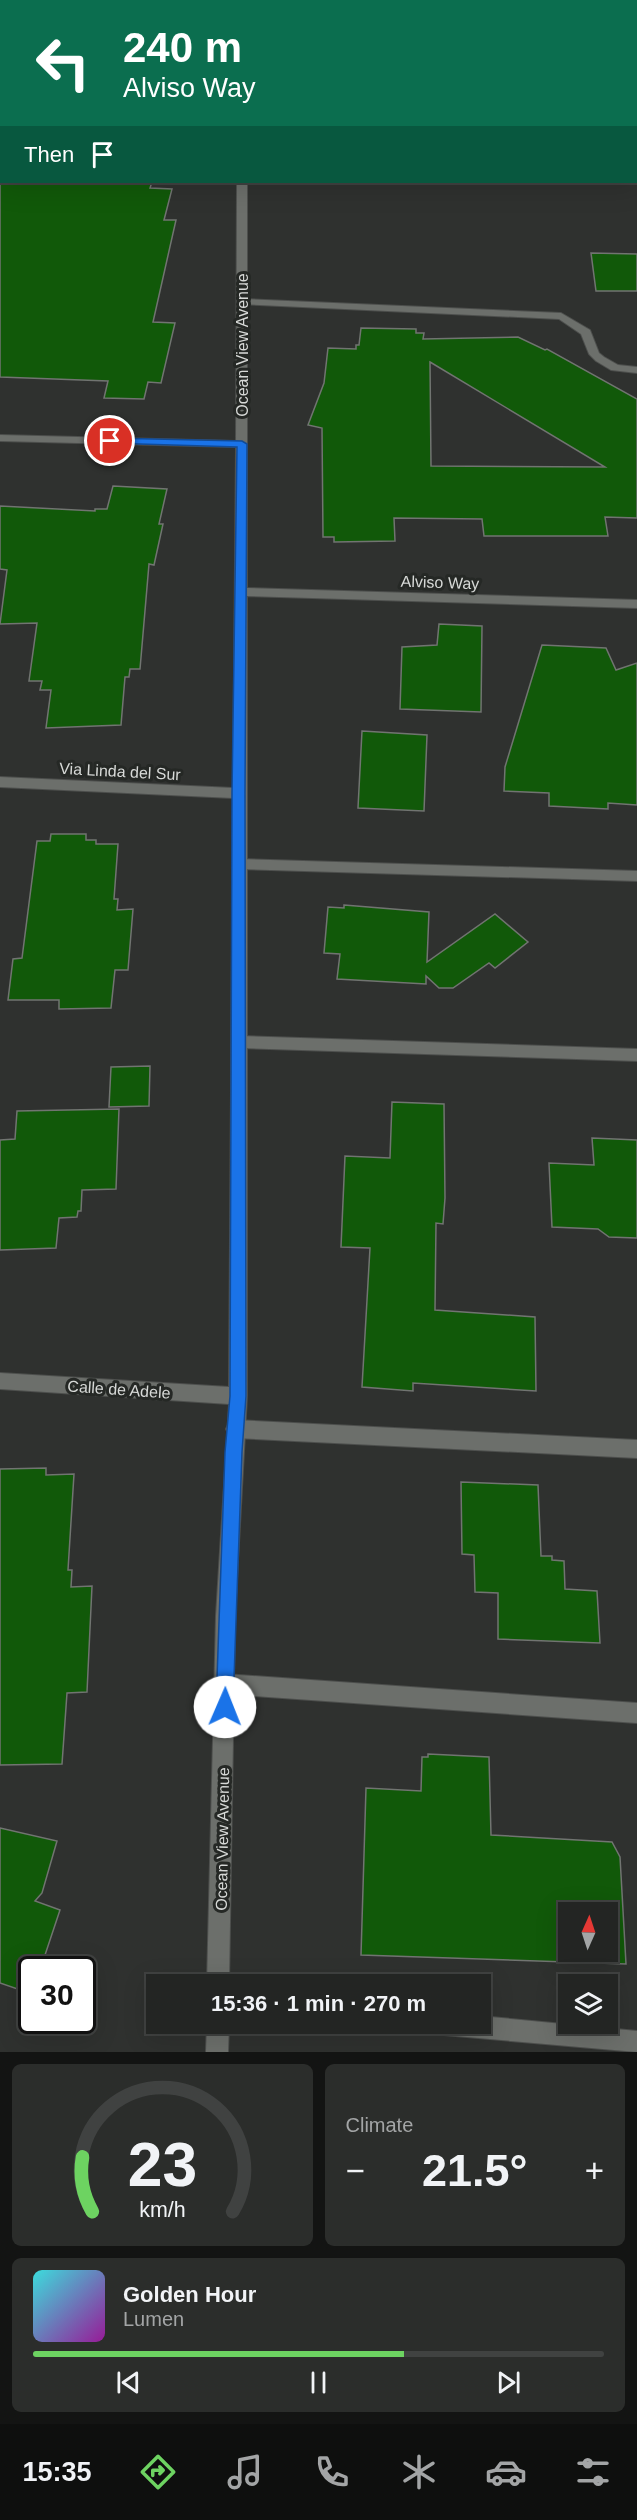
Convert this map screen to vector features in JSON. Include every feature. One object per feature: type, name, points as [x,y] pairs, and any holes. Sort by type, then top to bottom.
[{"type":"street","name":"Ocean View Avenue","points":[[218,1974],[225,1684],[238,1396],[240,1042],[238,793],[242,592],[242,183]]},
{"type":"street","points":[[242,302],[561,316],[586,332],[594,354],[600,359],[615,368],[637,370]]},
{"type":"street","points":[[0,438],[242,444]]},
{"type":"street","name":"Alviso Way","points":[[242,592],[637,604]]},
{"type":"street","name":"Via Linda del Sur","points":[[0,782],[238,793]]},
{"type":"street","points":[[239,864],[637,876]]},
{"type":"street","points":[[240,1042],[637,1055]]},
{"type":"street","name":"Calle de Adele","points":[[0,1381],[238,1396]]},
{"type":"street","points":[[236,1429],[637,1449]]},
{"type":"street","points":[[225,1684],[637,1713]]},
{"type":"street","points":[[491,2028],[637,2042]]},
{"type":"street","points":[[217,2052],[218,2034]]},
{"type":"building","points":[[0,183],[152,183],[150,188],[172,189],[164,220],[176,220],[153,322],[175,323],[161,383],[148,382],[144,399],[104,398],[108,381],[0,377]]},
{"type":"building","points":[[591,253],[637,254],[637,291],[596,291]]},
{"type":"building","points":[[361,328],[416,329],[416,333],[424,333],[423,339],[518,337],[547,349],[637,399],[637,518],[605,517],[608,536],[484,536],[482,519],[394,518],[395,541],[334,542],[334,537],[323,537],[322,428],[308,425],[324,383],[328,348],[356,349],[356,345],[359,345]],"holes":[[[430,362],[605,467],[431,466]]]},
{"type":"building","points":[[113,486],[167,489],[159,524],[163,524],[154,565],[149,564],[140,669],[130,669],[129,677],[125,677],[121,725],[46,728],[51,690],[40,690],[42,681],[29,681],[37,623],[0,624],[7,570],[0,569],[0,506],[95,511],[95,509],[107,509]]},
{"type":"building","points":[[439,624],[482,626],[481,712],[400,709],[402,647],[437,645]]},
{"type":"building","points":[[542,645],[606,648],[616,670],[637,663],[637,805],[608,803],[608,809],[549,806],[549,793],[504,791],[505,767]]},
{"type":"building","points":[[362,731],[427,735],[424,811],[358,808]]},
{"type":"building","points":[[51,834],[86,834],[86,840],[96,840],[96,844],[118,844],[114,899],[118,899],[117,910],[133,909],[128,970],[115,970],[111,1008],[59,1009],[59,1000],[8,1000],[13,959],[22,958],[37,841],[50,841]]},
{"type":"building","points":[[344,905],[429,912],[427,962],[495,914],[528,942],[495,968],[489,963],[453,988],[439,988],[426,976],[426,984],[337,979],[340,954],[324,953],[328,907],[344,908]]},
{"type":"building","points":[[150,1066],[149,1106],[109,1107],[111,1067]]},
{"type":"building","points":[[392,1102],[444,1104],[445,1198],[443,1224],[436,1223],[435,1310],[535,1317],[536,1391],[413,1383],[413,1391],[362,1387],[370,1248],[341,1247],[345,1156],[390,1158]]},
{"type":"building","points":[[119,1109],[116,1189],[82,1190],[81,1211],[78,1211],[77,1217],[59,1218],[56,1248],[0,1250],[0,1140],[15,1139],[17,1111]]},
{"type":"building","points":[[592,1138],[637,1140],[637,1238],[609,1237],[598,1229],[552,1227],[549,1163],[594,1165]]},
{"type":"building","points":[[46,1468],[46,1475],[74,1474],[68,1570],[72,1570],[71,1587],[92,1586],[87,1692],[67,1693],[62,1764],[0,1765],[0,1469]]},
{"type":"building","points":[[461,1482],[538,1485],[541,1556],[552,1556],[552,1560],[564,1561],[565,1589],[597,1591],[600,1643],[498,1639],[498,1593],[475,1592],[474,1555],[462,1554]]},
{"type":"building","points":[[428,1754],[489,1757],[491,1835],[612,1842],[620,1857],[626,1964],[567,1962],[618,1962],[618,1902],[558,1902],[558,1962],[361,1955],[366,1788],[421,1791],[422,1757],[428,1757]]},
{"type":"building","points":[[0,1828],[57,1841],[42,1893],[35,1901],[60,1910],[45,1956],[18,1956],[18,1989],[0,1983]]},
{"type":"route","points":[[110,441],[242,444],[238,793],[240,1042],[238,1396],[233,1452],[225,1707]]}]
